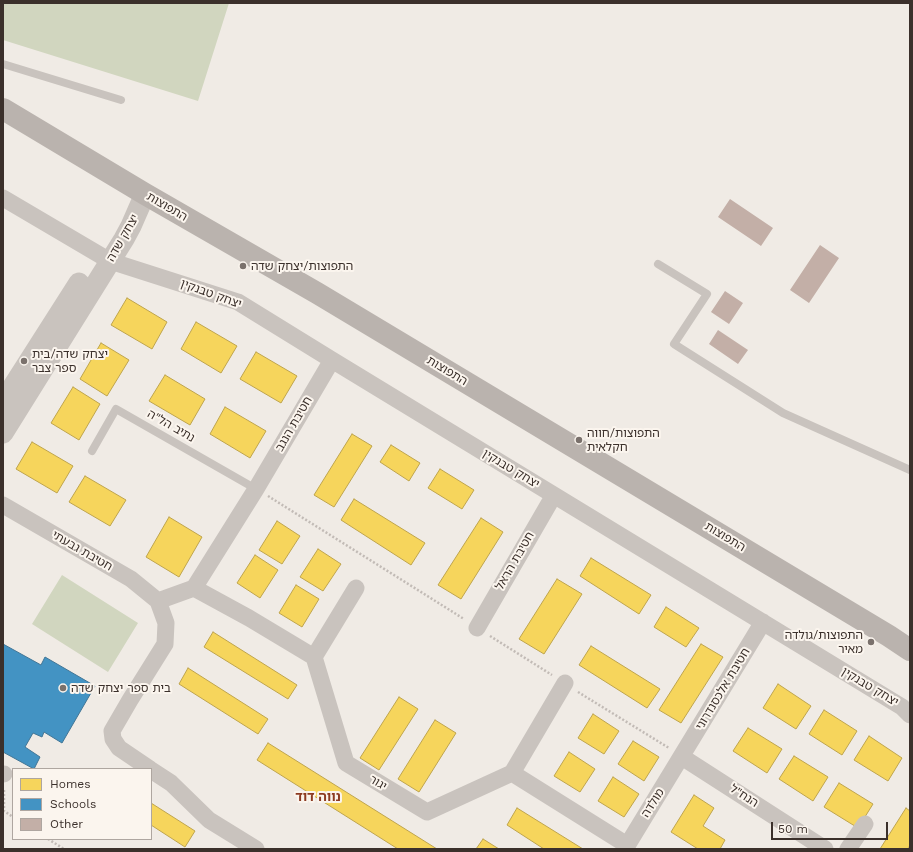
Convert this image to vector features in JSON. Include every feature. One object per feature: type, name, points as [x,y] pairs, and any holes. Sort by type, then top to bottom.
[{"type":"main road","name":"התפוצות","points":[[3,109],[145,194],[317,293],[910,650]]},
{"type":"main road","name":"התפוצות","points":[[888,636],[910,647]]},
{"type":"street","name":"יצחק שדה","points":[[3,402],[104,258],[131,226],[145,194]]},
{"type":"street","name":"יצחק טבנקין","points":[[3,198],[104,258],[238,302],[902,707],[910,715]]},
{"type":"street","name":"יצחק שדה","points":[[3,433],[104,258]]},
{"type":"street","name":"חטיבת הנגב","points":[[194,588],[256,489],[332,360]]},
{"type":"street","name":"חטיבת הראל","points":[[477,628],[554,495]]},
{"type":"street","name":"חטיבת גבעתי","points":[[3,505],[131,579],[158,601]]},
{"type":"street","points":[[149,768],[119,748],[113,739],[112,731],[165,644],[166,623],[158,601],[194,588],[250,618],[314,657],[356,588]]},
{"type":"street","name":"חטיבת אלכסנדרוני","points":[[682,757],[763,622]]},
{"type":"street","name":"יגור","points":[[314,657],[346,763],[427,812],[512,773]]},
{"type":"street","points":[[564,683],[512,773],[626,847]]},
{"type":"street","name":"מולדה","points":[[626,847],[682,757]]},
{"type":"street","name":"הנח\"ל","points":[[682,757],[825,849]]},
{"type":"street","points":[[152,770],[171,783],[209,820],[256,849]]},
{"type":"street","points":[[848,849],[865,824]]},
{"type":"lane","points":[[3,64],[121,100]]},
{"type":"lane","points":[[658,264],[707,294],[674,344],[783,414],[910,470]]},
{"type":"lane","name":"נתיב הל\"ה","points":[[92,451],[116,409],[256,489]]},
{"type":"path","points":[[3,774],[4,811],[12,816]]},
{"type":"path","points":[[50,840],[64,849]]},
{"type":"green space","points":[[3,3],[229,3],[198,101],[3,40]]},
{"type":"green space","points":[[62,575],[138,623],[108,672],[32,624]]},
{"type":"building: Homes","points":[[127,298],[167,322],[152,349],[111,325]]},
{"type":"building: Homes","points":[[196,322],[237,346],[221,373],[181,349]]},
{"type":"building: Homes","points":[[101,343],[129,360],[107,396],[80,379]]},
{"type":"building: Homes","points":[[256,352],[297,376],[281,403],[240,379]]},
{"type":"building: Homes","points":[[165,375],[205,399],[190,425],[149,401]]},
{"type":"building: Homes","points":[[73,387],[100,404],[79,440],[51,423]]},
{"type":"building: Homes","points":[[225,407],[266,431],[250,458],[210,434]]},
{"type":"building: Homes","points":[[352,434],[372,446],[334,507],[314,495]]},
{"type":"building: Homes","points":[[32,442],[73,466],[57,493],[16,469]]},
{"type":"building: Homes","points":[[391,445],[420,463],[409,481],[380,462]]},
{"type":"building: Homes","points":[[440,469],[474,490],[462,509],[428,488]]},
{"type":"building: Homes","points":[[85,476],[126,500],[110,526],[69,502]]},
{"type":"building: Homes","points":[[354,499],[425,543],[411,565],[341,520]]},
{"type":"building: Homes","points":[[169,517],[202,537],[179,577],[146,557]]},
{"type":"building: Homes","points":[[481,518],[503,532],[461,599],[438,585]]},
{"type":"building: Homes","points":[[277,521],[300,536],[282,564],[259,550]]},
{"type":"building: Homes","points":[[318,549],[341,564],[323,591],[300,577]]},
{"type":"building: Homes","points":[[255,555],[278,570],[260,598],[237,583]]},
{"type":"building: Homes","points":[[591,558],[651,595],[639,614],[580,576]]},
{"type":"building: Homes","points":[[557,579],[582,594],[544,654],[519,639]]},
{"type":"building: Homes","points":[[296,585],[319,599],[302,627],[279,613]]},
{"type":"building: Homes","points":[[666,607],[699,628],[686,647],[654,627]]},
{"type":"building: Homes","points":[[213,632],[297,685],[288,699],[204,647]]},
{"type":"building: Homes","points":[[701,644],[723,657],[681,723],[659,710]]},
{"type":"building: Homes","points":[[591,646],[660,689],[647,708],[579,665]]},
{"type":"building: Homes","points":[[188,668],[268,719],[258,734],[179,684]]},
{"type":"building: Homes","points":[[778,684],[811,706],[796,729],[763,708]]},
{"type":"building: Homes","points":[[399,697],[418,709],[379,770],[360,758]]},
{"type":"building: Homes","points":[[824,710],[857,731],[842,755],[809,734]]},
{"type":"building: Homes","points":[[593,714],[619,731],[604,754],[578,738]]},
{"type":"building: Homes","points":[[435,720],[456,733],[419,792],[398,779]]},
{"type":"building: Homes","points":[[748,728],[782,749],[767,773],[733,751]]},
{"type":"building: Homes","points":[[869,736],[902,758],[888,781],[854,760]]},
{"type":"building: Homes","points":[[633,741],[659,757],[644,781],[618,764]]},
{"type":"building: Homes","points":[[268,743],[437,849],[398,849],[257,760]]},
{"type":"building: Homes","points":[[569,752],[595,769],[580,792],[554,776]]},
{"type":"building: Homes","points":[[794,756],[828,777],[813,801],[779,779]]},
{"type":"building: Homes","points":[[613,777],[639,794],[624,817],[598,801]]},
{"type":"building: Homes","points":[[839,783],[873,804],[858,828],[824,807]]},
{"type":"building: Homes","points":[[694,795],[714,808],[703,826],[725,840],[720,849],[698,849],[671,832]]},
{"type":"building: Homes","points":[[152,804],[195,831],[185,847],[152,826]]},
{"type":"building: Homes","points":[[517,808],[583,849],[544,849],[507,825]]},
{"type":"building: Homes","points":[[906,808],[910,811],[910,845],[908,849],[880,849]]},
{"type":"building: Homes","points":[[483,839],[499,849],[476,849]]},
{"type":"building: Schools","name":"בית ספר יצחק שדה","points":[[3,644],[41,665],[45,657],[95,686],[62,743],[44,732],[42,737],[33,733],[25,747],[40,757],[34,768],[3,752]]},
{"type":"building: Other","points":[[730,199],[773,228],[761,246],[718,217]]},
{"type":"building: Other","points":[[820,245],[839,258],[809,303],[790,290]]},
{"type":"building: Other","points":[[725,291],[743,303],[729,324],[711,312]]},
{"type":"building: Other","points":[[718,330],[748,350],[738,364],[709,344]]},
{"type":"place","name":"התפוצות/יצחק שדה","points":[[243,266]]},
{"type":"place","name":"יצחק שדה/בית ספר צבר","points":[[24,361]]},
{"type":"place","name":"התפוצות/חווה חקלאית","points":[[579,440]]},
{"type":"place","name":"התפוצות/גולדה מאיר","points":[[871,642]]},
{"type":"place","name":"בית ספר יצחק שדה","points":[[63,688]]},
{"type":"district","name":"נווה דוד","points":[[318,797]]}]
